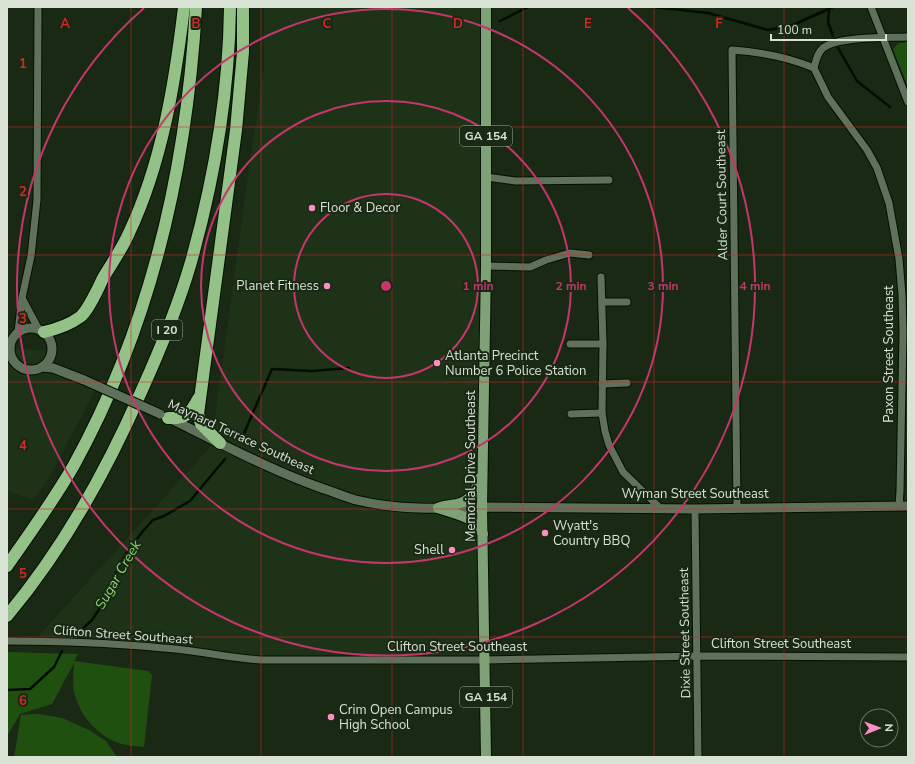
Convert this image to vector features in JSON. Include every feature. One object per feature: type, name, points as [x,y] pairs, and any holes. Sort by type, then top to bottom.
[{"type":"highway","points":[[41,330],[64,327],[82,316],[128,234],[154,167],[171,92],[184,7]]},
{"type":"highway","name":"I 20","points":[[7,566],[43,515],[74,465],[103,407],[134,331],[154,268],[176,178],[191,78],[196,7]]},
{"type":"highway","name":"I 20","points":[[7,616],[18,604],[64,539],[89,498],[134,409],[172,318],[190,263],[216,152],[226,74],[230,7]]},
{"type":"highway","points":[[220,443],[201,424],[198,414],[236,130],[243,52],[243,7]]},
{"type":"highway","points":[[164,416],[178,418],[185,416],[194,406],[200,392]]},
{"type":"main road","name":"Memorial Drive Southeast","points":[[486,7],[486,266],[482,507],[486,757]]},
{"type":"main road","points":[[438,508],[458,504],[466,501],[472,496],[476,490],[483,468]]},
{"type":"main road","points":[[438,508],[472,520],[483,534]]},
{"type":"street","points":[[22,298],[41,330],[49,337],[52,343],[51,357],[47,363],[35,370],[28,370],[16,364],[10,356],[10,344],[31,256],[37,200],[38,7]]},
{"type":"street","points":[[871,7],[908,102]]},
{"type":"street","points":[[814,68],[818,53],[832,43],[908,37]]},
{"type":"street","name":"Alder Court Southeast","points":[[737,507],[732,50],[758,52],[794,60],[814,68]]},
{"type":"street","name":"Paxon Street Southeast","points":[[814,68],[828,97],[837,111],[859,138],[877,168],[890,203],[899,259],[904,332],[900,491],[903,506]]},
{"type":"street","points":[[486,177],[516,181],[609,180]]},
{"type":"street","points":[[486,266],[530,267],[546,260],[570,253],[589,255]]},
{"type":"street","points":[[601,277],[603,344],[602,413],[605,431],[615,459],[625,474],[659,508]]},
{"type":"street","points":[[602,302],[627,302]]},
{"type":"street","points":[[13,336],[24,329],[31,327],[41,330]]},
{"type":"street","points":[[570,344],[603,344]]},
{"type":"street","points":[[52,350],[57,361],[65,372]]},
{"type":"street","name":"Maynard Terrace Southeast","points":[[42,367],[53,368],[84,380],[297,479],[354,499],[397,506],[438,508],[482,507]]},
{"type":"street","points":[[602,384],[627,383]]},
{"type":"street","points":[[571,414],[602,413]]},
{"type":"street","name":"Wyman Street Southeast","points":[[482,507],[695,509],[737,507],[903,506]]},
{"type":"street","name":"Dixie Street Southeast","points":[[695,509],[698,656],[698,757]]},
{"type":"street","name":"Clifton Street Southeast","points":[[7,641],[38,641],[163,648],[261,660],[485,660],[698,656],[908,657]]},
{"type":"shaded area","points":[[264,7],[485,7],[489,661],[242,657],[161,647],[32,643],[211,446],[264,67]]},
{"type":"shaded area","points":[[7,348],[52,351],[45,363],[97,387],[47,481],[33,500],[7,491]]},
{"type":"green space","points":[[908,42],[908,87],[893,49],[899,43]]},
{"type":"green space","points":[[7,652],[78,654],[74,661],[148,671],[152,675],[144,747],[125,745],[113,741],[91,724],[80,708],[74,691],[74,663],[52,704],[20,714],[7,736]]},
{"type":"green space","points":[[38,714],[62,718],[89,730],[106,741],[117,757],[14,757],[21,715]]},
{"type":"waterway","name":"Sugar Creek","points":[[500,21],[528,7]]},
{"type":"waterway","points":[[653,7],[708,13],[768,30],[793,25],[833,7]]},
{"type":"waterway","points":[[829,10],[828,22],[833,36]]},
{"type":"waterway","points":[[838,48],[857,81],[890,107]]},
{"type":"waterway","name":"Sugar Creek","points":[[242,438],[272,369],[312,371],[349,368]]},
{"type":"waterway","name":"Sugar Creek","points":[[81,630],[92,620],[98,611],[113,586],[114,576],[127,552],[143,531],[153,520],[164,516],[190,501],[225,459]]},
{"type":"waterway","name":"Sugar Creek","points":[[7,690],[30,689],[54,667],[62,651]]},
{"type":"place","name":"Floor & Decor","points":[[312,208]]},
{"type":"place","name":"Planet Fitness","points":[[327,286]]},
{"type":"place","name":"Atlanta Precinct Number 6 Police Station","points":[[437,363]]},
{"type":"place","name":"Wyatt's Country BBQ","points":[[545,533]]},
{"type":"place","name":"Shell","points":[[452,550]]},
{"type":"place","name":"Crim Open Campus High School","points":[[331,717]]}]
